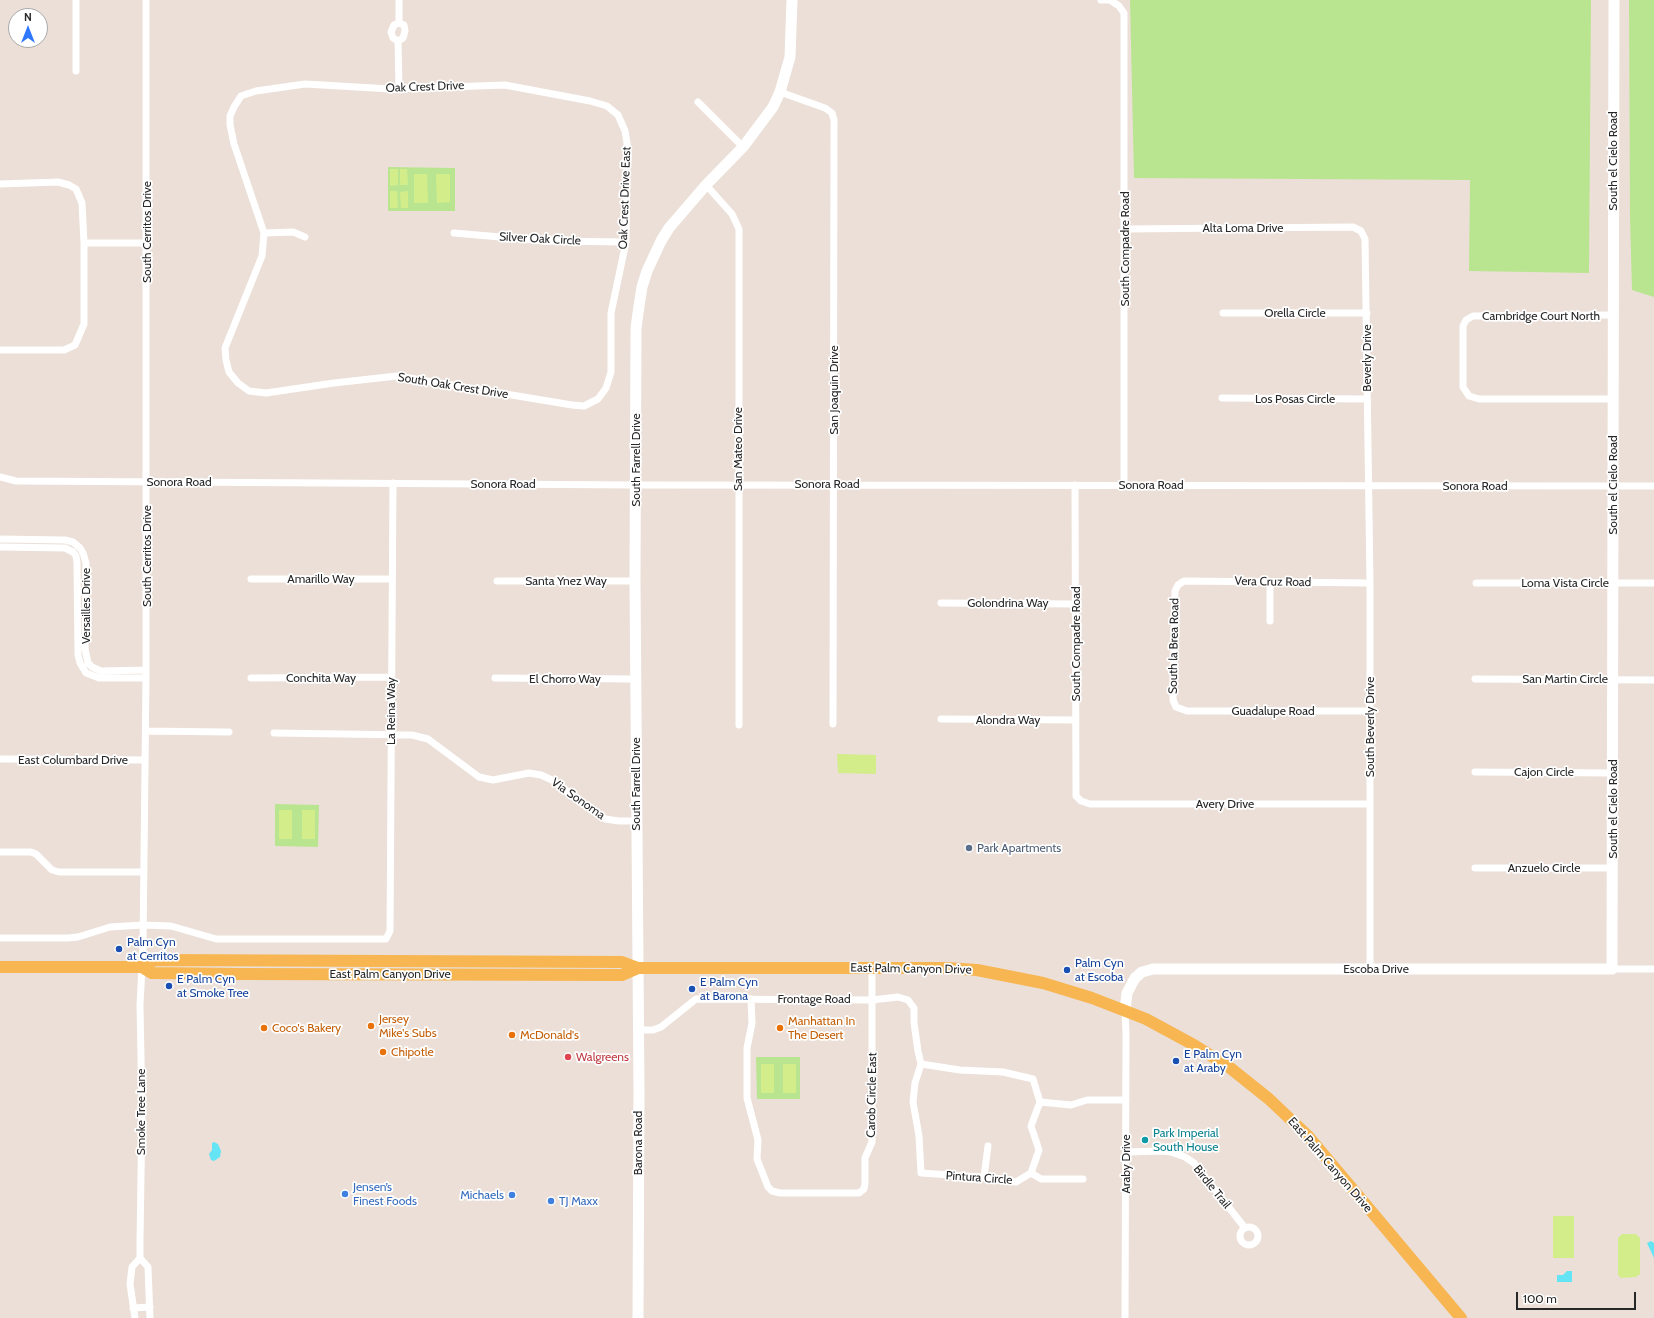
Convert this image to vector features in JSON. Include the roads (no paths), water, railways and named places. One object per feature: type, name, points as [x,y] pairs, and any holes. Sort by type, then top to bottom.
[{"type":"main road","name":"East Palm Canyon Drive","points":[[0,967],[142,967],[152,973],[622,975],[638,968],[946,968],[991,972],[1043,983],[1062,988],[1146,1019],[1229,1067],[1269,1099],[1308,1136],[1461,1318]]},
{"type":"street","points":[[76,0],[76,71]]},
{"type":"street","name":"South Cerritos Drive","points":[[142,967],[146,731],[146,0]]},
{"type":"street","points":[[399,0],[399,23]]},
{"type":"street","name":"South Farrell Drive","points":[[638,968],[635,679],[636,328],[642,287],[647,271],[661,241],[678,216],[743,147],[773,107],[780,92],[790,58],[792,0]]},
{"type":"street","name":"South Compadre Road","points":[[1101,0],[1110,0],[1120,6],[1124,13],[1124,484]]},
{"type":"street","name":"South el Cielo Road","points":[[1612,969],[1614,0]]},
{"type":"street","points":[[398,42],[403,38],[405,31],[404,25],[399,23]]},
{"type":"street","points":[[398,42],[393,38],[391,32],[394,25],[399,23]]},
{"type":"street","points":[[398,42],[399,89]]},
{"type":"street","name":"Oak Crest Drive","points":[[264,232],[234,144],[230,125],[230,116],[241,96],[256,91],[305,84],[399,89],[504,85],[590,101],[607,106],[618,115]]},
{"type":"street","name":"San Joaquin Drive","points":[[780,92],[825,108],[832,113],[834,120],[833,724]]},
{"type":"street","points":[[698,102],[743,147]]},
{"type":"street","name":"Oak Crest Drive East","points":[[598,399],[606,388],[611,372],[611,313],[626,242],[627,143],[625,130],[618,115]]},
{"type":"street","points":[[0,184],[58,182],[76,189],[82,203],[84,243],[84,324],[75,345],[64,350],[0,350]]},
{"type":"street","name":"San Mateo Drive","points":[[706,185],[732,214],[738,229],[739,725]]},
{"type":"street","name":"Alta Loma Drive","points":[[1125,229],[1354,227],[1361,231]]},
{"type":"street","name":"Beverly Drive","points":[[1361,231],[1365,239],[1369,486]]},
{"type":"street","points":[[264,232],[292,232],[305,237]]},
{"type":"street","name":"South Oak Crest Drive","points":[[264,232],[262,256],[225,348],[229,372],[249,391],[266,393],[397,376],[572,406],[584,406],[598,399]]},
{"type":"street","name":"Silver Oak Circle","points":[[454,233],[547,241],[626,242]]},
{"type":"street","points":[[84,243],[147,244]]},
{"type":"street","name":"Orella Circle","points":[[1223,313],[1366,313]]},
{"type":"street","name":"Cambridge Court North","points":[[1612,400],[1479,399],[1469,396],[1464,387],[1463,326],[1466,320],[1473,316],[1613,315]]},
{"type":"street","name":"Los Posas Circle","points":[[1222,398],[1367,399]]},
{"type":"street","name":"Sonora Road","points":[[0,477],[16,481],[636,485],[1124,484],[1654,486]]},
{"type":"street","name":"La Reina Way","points":[[143,925],[171,926],[216,939],[386,939],[390,932],[393,483]]},
{"type":"street","name":"South Compadre Road","points":[[1075,485],[1075,786],[1076,796],[1081,801]]},
{"type":"street","name":"South Beverly Drive","points":[[1369,486],[1370,969]]},
{"type":"street","name":"Versailles Drive","points":[[0,539],[65,540],[73,542],[80,548],[84,553],[86,563],[85,649],[88,663],[92,667],[101,671],[146,674]]},
{"type":"street","name":"Versailles Drive","points":[[0,547],[64,548],[73,552],[78,563],[78,655],[80,663],[86,673],[99,678],[146,674]]},
{"type":"street","name":"Amarillo Way","points":[[251,579],[392,579]]},
{"type":"street","name":"Santa Ynez Way","points":[[497,581],[635,581]]},
{"type":"street","name":"Vera Cruz Road","points":[[1178,585],[1184,582],[1370,583]]},
{"type":"street","points":[[1270,582],[1270,621]]},
{"type":"street","name":"Loma Vista Circle","points":[[1476,583],[1654,583]]},
{"type":"street","name":"South la Brea Road","points":[[1176,707],[1173,700],[1175,591],[1178,585]]},
{"type":"street","name":"Golondrina Way","points":[[940,603],[1076,604]]},
{"type":"street","name":"Conchita Way","points":[[251,678],[391,677]]},
{"type":"street","name":"El Chorro Way","points":[[495,678],[635,679]]},
{"type":"street","name":"San Martin Circle","points":[[1475,679],[1654,680]]},
{"type":"street","name":"Guadalupe Road","points":[[1176,707],[1187,711],[1370,711]]},
{"type":"street","name":"Alondra Way","points":[[940,719],[1076,720]]},
{"type":"street","points":[[146,731],[229,732]]},
{"type":"street","name":"Via Sonoma","points":[[274,733],[412,735],[428,740],[480,777],[493,780],[529,773],[541,775],[554,781],[605,819],[636,821]]},
{"type":"street","name":"East Columbard Drive","points":[[0,759],[145,760]]},
{"type":"street","name":"Cajon Circle","points":[[1475,772],[1612,773]]},
{"type":"street","name":"Avery Drive","points":[[1081,801],[1090,804],[1369,804]]},
{"type":"street","points":[[0,852],[31,852],[36,854],[52,870],[59,872],[144,872]]},
{"type":"street","name":"Anzuelo Circle","points":[[1475,868],[1613,868]]},
{"type":"street","points":[[0,938],[68,938],[78,937],[110,927],[143,925]]},
{"type":"street","name":"Smoke Tree Lane","points":[[135,1318],[130,1284],[132,1267],[140,1258],[142,1118],[140,1005],[142,967]]},
{"type":"street","points":[[872,967],[872,1000]]},
{"type":"street","name":"Barona Road","points":[[638,968],[638,1318]]},
{"type":"street","name":"Escoba Drive","points":[[1125,1011],[1127,993],[1131,985],[1142,972],[1153,969],[1654,970]]},
{"type":"street","name":"Pintura Circle","points":[[872,1000],[898,997],[908,1000],[914,1008],[914,1023],[921,1064],[915,1083],[913,1102],[919,1136],[921,1174],[984,1178],[1016,1182],[1031,1173]]},
{"type":"street","name":"Frontage Road","points":[[638,1030],[653,1030],[661,1027],[696,999],[872,1000]]},
{"type":"street","name":"Carob Circle East","points":[[751,999],[752,1029],[747,1048],[747,1098],[758,1136],[758,1159],[768,1186],[772,1191],[780,1193],[860,1193],[864,1189],[865,1158],[872,1142],[872,1000]]},
{"type":"street","name":"Araby Drive","points":[[1125,1011],[1125,1318]]},
{"type":"street","points":[[921,1064],[960,1070],[1003,1072],[1033,1078],[1040,1102],[1031,1126],[1039,1150],[1031,1173],[1041,1178],[1084,1179]]},
{"type":"street","points":[[1040,1102],[1071,1105],[1087,1100],[1126,1100]]},
{"type":"street","points":[[984,1178],[988,1146]]},
{"type":"street","name":"Birdle Trail","points":[[1126,1152],[1167,1152],[1185,1157],[1194,1163],[1245,1228]]},
{"type":"street","name":"Smoke Tree Lane","points":[[140,1258],[148,1267],[150,1318]]},
{"type":"street","points":[[133,1308],[150,1307]]},
{"type":"water","points":[[214,1142],[218,1144],[221,1151],[220,1157],[214,1161],[211,1160],[209,1154],[212,1150],[212,1143]]},
{"type":"water","points":[[1651,1241],[1654,1243],[1654,1258],[1647,1243]]},
{"type":"water","points":[[1567,1271],[1572,1271],[1572,1282],[1557,1282],[1557,1275],[1563,1275]]},
{"type":"place","name":"Park Apartments","points":[[969,848]]},
{"type":"place","name":"Palm Cyn at Cerritos","points":[[119,949]]},
{"type":"place","name":"Palm Cyn at Escoba","points":[[1067,970]]},
{"type":"place","name":"E Palm Cyn at Smoke Tree","points":[[169,986]]},
{"type":"place","name":"E Palm Cyn at Barona","points":[[692,989]]},
{"type":"place","name":"Jersey Mike's Subs","points":[[371,1026]]},
{"type":"place","name":"Coco's Bakery","points":[[264,1028]]},
{"type":"place","name":"Manhattan In The Desert","points":[[780,1028]]},
{"type":"place","name":"McDonald's","points":[[512,1035]]},
{"type":"place","name":"Chipotle","points":[[383,1052]]},
{"type":"place","name":"Walgreens","points":[[568,1057]]},
{"type":"place","name":"E Palm Cyn at Araby","points":[[1176,1061]]},
{"type":"place","name":"Park Imperial South House","points":[[1145,1140]]},
{"type":"place","name":"Jensen’s Finest Foods","points":[[345,1194]]},
{"type":"place","name":"Michaels","points":[[512,1195]]},
{"type":"place","name":"TJ Maxx","points":[[551,1201]]}]
